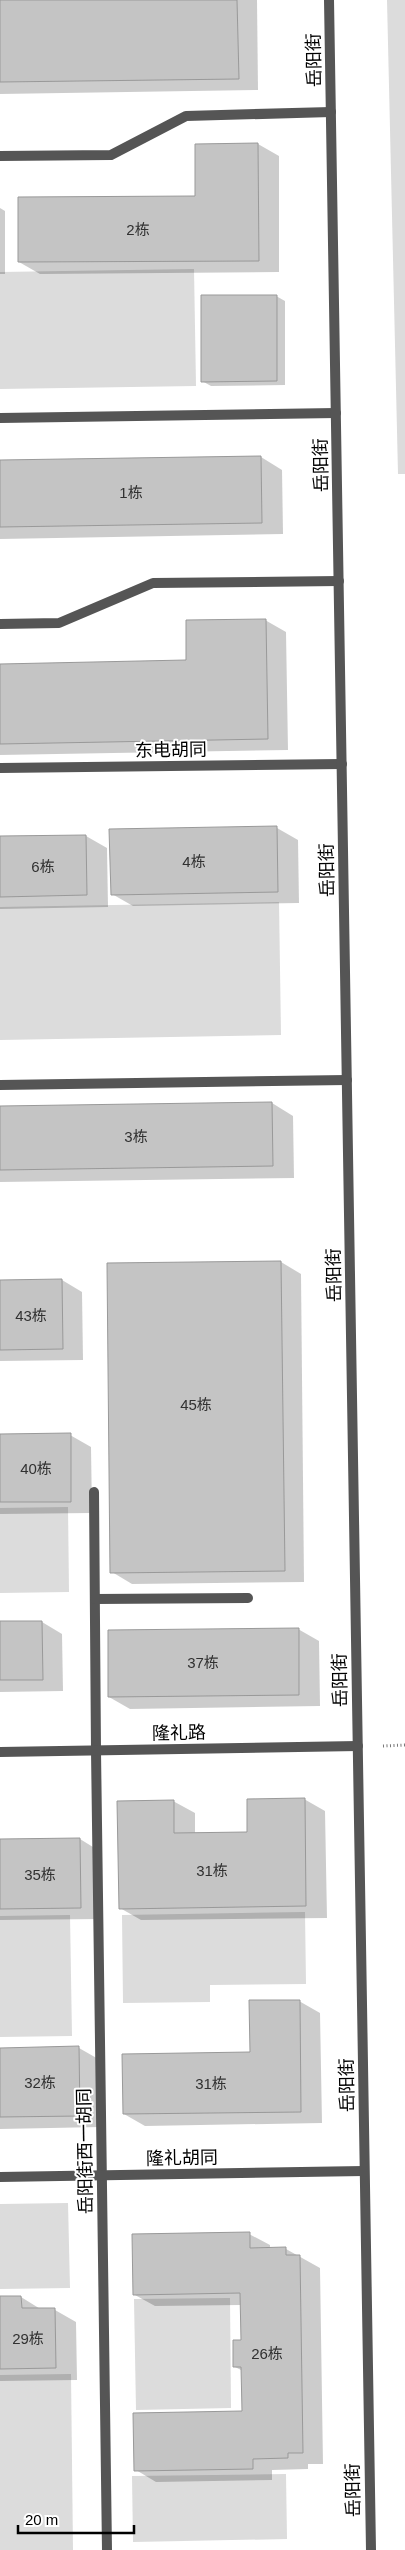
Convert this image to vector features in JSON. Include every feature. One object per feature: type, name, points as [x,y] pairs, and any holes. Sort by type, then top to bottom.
[{"type":"street","name":"岳阳街","points":[[329,0],[371,2550]]},
{"type":"street","points":[[0,156],[111,155],[186,116],[331,112]]},
{"type":"street","points":[[0,418],[336,413]]},
{"type":"street","points":[[0,624],[59,624],[153,583],[339,581]]},
{"type":"street","name":"东电胡同","points":[[0,768],[342,764]]},
{"type":"street","points":[[0,1085],[347,1080]]},
{"type":"street","name":"岳阳街西一胡同","points":[[94,1492],[107,2550]]},
{"type":"street","points":[[95,1599],[248,1598]]},
{"type":"street","name":"隆礼路","points":[[0,1752],[358,1746]]},
{"type":"street","name":"隆礼胡同","points":[[0,2177],[364,2171]]},
{"type":"shaded area","points":[[387,0],[405,0],[405,474],[398,474]]},
{"type":"shaded area","points":[[194,269],[196,386],[0,389],[0,272]]},
{"type":"shaded area","points":[[279,902],[281,1035],[0,1040],[0,907]]},
{"type":"shaded area","points":[[68,1507],[69,1592],[0,1593],[0,1508]]},
{"type":"shaded area","points":[[305,1912],[306,1984],[210,1985],[210,2002],[123,2003],[122,1915]]},
{"type":"shaded area","points":[[70,1915],[72,2036],[0,2037],[0,1916]]},
{"type":"shaded area","points":[[68,2203],[70,2288],[0,2289],[0,2204]]},
{"type":"shaded area","points":[[230,2298],[231,2408],[136,2410],[134,2299]]},
{"type":"shaded area","points":[[71,2374],[73,2550],[0,2550],[0,2375]]},
{"type":"shaded area","points":[[286,2474],[287,2539],[133,2542],[132,2476]]},
{"type":"building","points":[[0,0],[237,0],[239,79],[0,82]]},
{"type":"building","points":[[258,143],[259,261],[18,262],[18,197],[195,196],[195,144]]},
{"type":"building","points":[[201,295],[277,295],[277,381],[201,382]]},
{"type":"building","points":[[261,456],[262,523],[0,527],[0,460]]},
{"type":"building","points":[[266,619],[268,739],[0,744],[0,664],[186,660],[186,620]]},
{"type":"building","points":[[277,826],[278,892],[111,895],[109,829]]},
{"type":"building","points":[[86,835],[87,895],[0,897],[0,836]]},
{"type":"building","points":[[272,1102],[273,1166],[0,1170],[0,1106]]},
{"type":"building","points":[[281,1261],[285,1571],[110,1573],[107,1263]]},
{"type":"building","points":[[62,1279],[63,1349],[0,1350],[0,1280]]},
{"type":"building","points":[[71,1433],[71,1502],[0,1502],[0,1434]]},
{"type":"building","points":[[0,1621],[42,1621],[43,1680],[0,1680]]},
{"type":"building","points":[[299,1628],[299,1695],[108,1697],[108,1630]]},
{"type":"building","points":[[305,1798],[306,1906],[119,1909],[117,1801],[174,1800],[174,1833],[247,1832],[247,1799]]},
{"type":"building","points":[[80,1838],[81,1908],[0,1909],[0,1839]]},
{"type":"building","points":[[249,2000],[300,2000],[301,2112],[123,2114],[122,2054],[250,2052]]},
{"type":"building","points":[[79,2046],[80,2116],[0,2117],[0,2048]]},
{"type":"building","points":[[250,2232],[250,2248],[286,2247],[286,2255],[300,2255],[303,2453],[288,2453],[288,2458],[253,2459],[253,2469],[134,2471],[133,2413],[242,2411],[241,2367],[233,2367],[233,2340],[241,2340],[240,2293],[133,2295],[132,2234]]},
{"type":"building","points":[[0,2296],[21,2296],[22,2308],[55,2308],[56,2368],[0,2369]]}]
